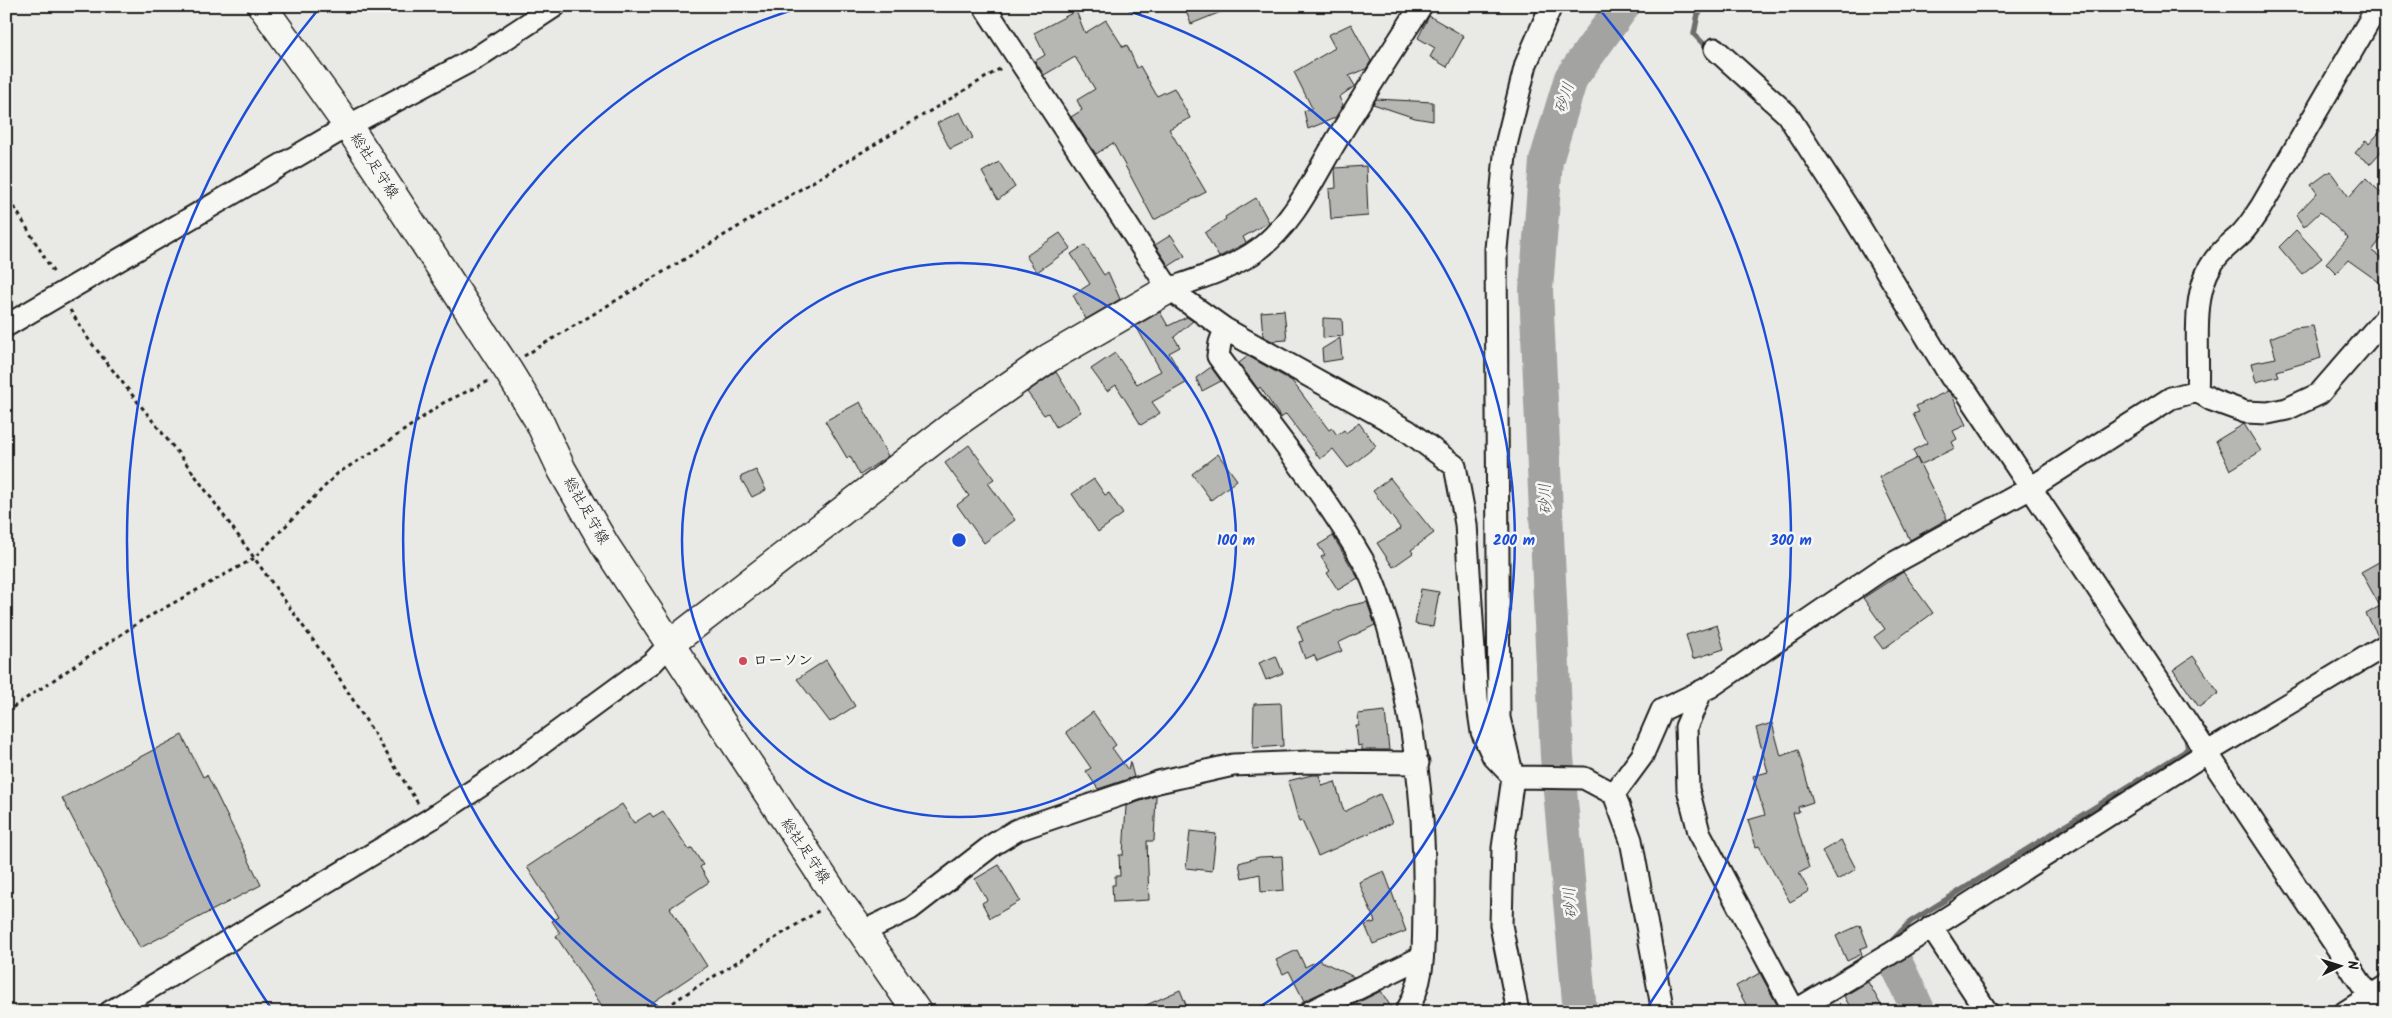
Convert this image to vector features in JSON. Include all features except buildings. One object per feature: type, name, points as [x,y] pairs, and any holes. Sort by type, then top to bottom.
[{"type":"main road","name":"総社足守線","points":[[262,6],[348,126],[539,421],[562,470],[605,546],[838,900],[917,1012]]},
{"type":"main road","points":[[670,644],[956,423],[1049,358],[1169,289]]},
{"type":"street","points":[[6,326],[348,126],[476,58],[555,6]]},
{"type":"street","points":[[984,6],[1169,289],[1225,329],[1408,432],[1455,466],[1466,524],[1477,699],[1482,732],[1493,756],[1520,777],[1584,778],[1614,794],[1631,840],[1663,1012]]},
{"type":"street","points":[[1169,289],[1215,273],[1258,250],[1278,232],[1298,207],[1336,141],[1421,6]]},
{"type":"street","points":[[1518,1012],[1501,925],[1503,848],[1520,777],[1499,718],[1496,249],[1506,145],[1526,64],[1551,6]]},
{"type":"street","points":[[2197,391],[2199,371],[2196,340],[2201,298],[2211,265],[2226,246],[2247,228],[2378,6]]},
{"type":"street","points":[[1715,48],[1787,114],[1853,216],[1951,377],[1966,391],[2025,491],[2377,998],[2345,1012]]},
{"type":"street","points":[[1614,794],[1642,756],[1662,710],[1701,692],[1881,570],[2025,491],[2170,398],[2197,391],[2212,400],[2245,412],[2268,413],[2287,409],[2319,394],[2386,317]]},
{"type":"street","points":[[1225,329],[1218,356],[1320,496],[1363,560],[1382,607],[1396,655],[1418,763],[1425,852],[1422,973],[1414,999],[1406,1012]]},
{"type":"street","points":[[110,1012],[429,820],[518,762],[653,662],[670,644]]},
{"type":"street","points":[[1701,692],[1686,727],[1688,790],[1699,832],[1797,1012],[1803,1006],[1893,952],[2208,752],[2386,646]]},
{"type":"street","points":[[862,932],[910,909],[994,844],[1017,830],[1158,782],[1233,765],[1310,762],[1418,763]]},
{"type":"street","points":[[1930,927],[1987,1012]]},
{"type":"street","points":[[1310,1012],[1422,957]]},
{"type":"path","points":[[6,193],[64,292],[69,308],[89,340],[189,467],[333,668],[429,820]]},
{"type":"path","points":[[660,1012],[754,951],[838,900]]},
{"type":"waterway","name":"砂川","points":[[1580,1012],[1557,757],[1536,290],[1546,161],[1571,78],[1623,6]]},
{"type":"waterway","points":[[1706,6],[1698,14],[1694,34],[1710,51]]},
{"type":"waterway","points":[[1891,946],[1890,943],[1910,922],[2184,752],[2188,748],[2186,738]]},
{"type":"waterway","points":[[1897,965],[1919,1012]]},
{"type":"place","name":"ローソン","points":[[743,661]]}]
